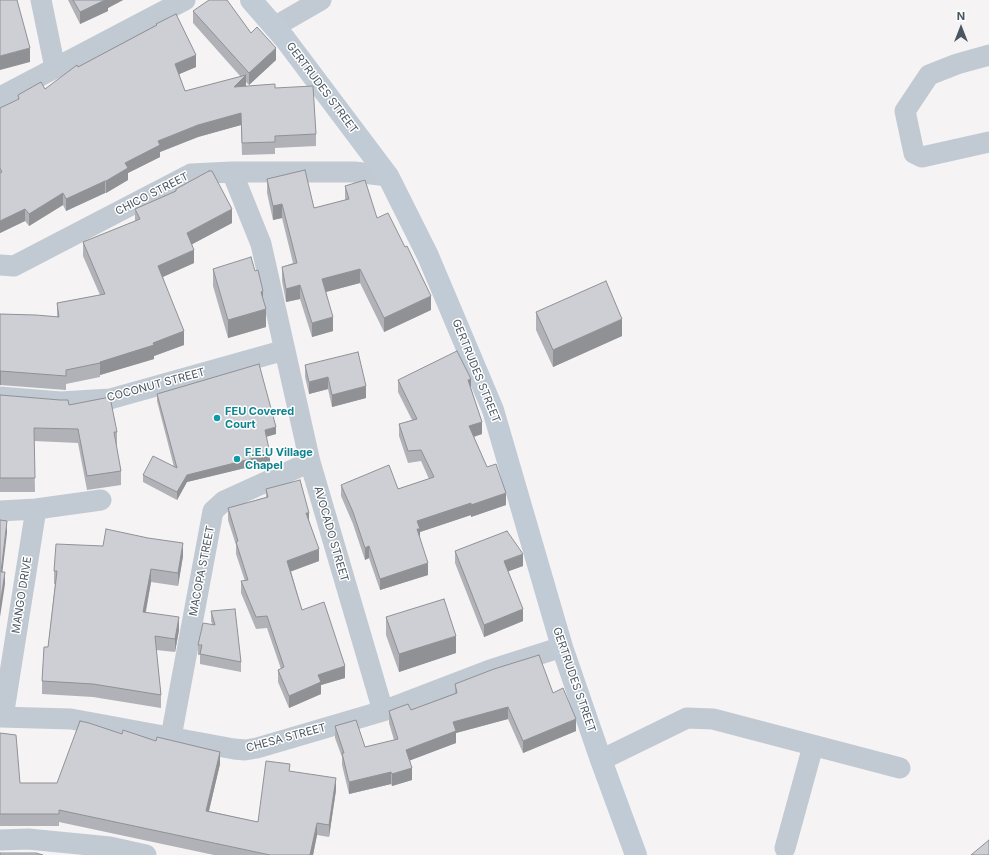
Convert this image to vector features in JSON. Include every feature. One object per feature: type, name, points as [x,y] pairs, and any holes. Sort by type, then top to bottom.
[{"type":"street","points":[[41,0],[55,68]]},
{"type":"street","points":[[0,97],[185,0]]},
{"type":"street","name":"GERTRUDES STREET","points":[[251,0],[285,39],[388,176],[428,256],[493,410],[562,647],[636,855]]},
{"type":"street","points":[[274,27],[321,0]]},
{"type":"street","points":[[989,55],[957,64],[929,75],[905,110],[914,153],[922,157],[989,143]]},
{"type":"street","name":"CHICO STREET","points":[[0,265],[14,266],[191,174],[232,172],[354,172],[388,176]]},
{"type":"street","name":"AVOCADO STREET","points":[[232,172],[261,244],[310,462],[383,711]]},
{"type":"street","name":"COCONUT STREET","points":[[0,397],[61,402],[110,399],[285,350]]},
{"type":"street","name":"MACOPA STREET","points":[[171,737],[213,511],[224,501],[310,462]]},
{"type":"street","points":[[0,511],[36,509],[101,500]]},
{"type":"street","name":"MANGO DRIVE","points":[[1,717],[36,509]]},
{"type":"street","name":"CHESA STREET","points":[[1,717],[71,719],[245,750],[383,711],[490,670],[562,647]]},
{"type":"street","points":[[602,760],[686,718],[713,719],[900,768]]},
{"type":"street","points":[[785,848],[813,746]]},
{"type":"street","points":[[0,840],[28,839],[146,855]]},
{"type":"building","points":[[0,0],[17,0],[30,48],[0,56]]},
{"type":"building","points":[[73,0],[105,0],[80,12]]},
{"type":"building","points":[[209,0],[227,0],[251,33],[257,27],[276,48],[249,73],[193,11]]},
{"type":"building","points":[[176,14],[196,55],[175,64],[185,91],[246,75],[234,87],[275,84],[275,88],[313,86],[316,134],[275,136],[275,142],[242,143],[241,113],[198,125],[158,141],[160,145],[125,163],[128,168],[106,181],[66,199],[63,193],[29,214],[25,209],[0,221],[0,173],[2,172],[0,168],[0,108],[19,99],[18,95],[41,82],[45,89],[77,65],[78,67]]},
{"type":"building","points":[[305,170],[314,208],[349,199],[345,186],[365,180],[377,218],[388,213],[405,247],[407,246],[431,296],[384,318],[360,269],[322,279],[333,317],[312,323],[300,285],[286,289],[282,267],[297,263],[282,204],[273,206],[267,179]]},
{"type":"building","points":[[209,171],[212,171],[232,209],[187,233],[194,250],[158,266],[184,331],[153,343],[154,345],[100,363],[66,370],[66,376],[0,371],[0,314],[59,317],[57,303],[105,294],[83,242],[140,219],[135,209],[176,191],[176,189]]},
{"type":"building","points":[[251,257],[255,271],[258,270],[263,291],[261,292],[266,309],[228,320],[213,269]]},
{"type":"building","points":[[606,281],[622,319],[553,350],[536,312]]},
{"type":"building","points":[[457,351],[471,379],[468,380],[482,422],[469,426],[487,467],[496,464],[506,493],[417,521],[420,529],[417,529],[428,563],[380,579],[369,546],[365,548],[353,512],[341,485],[389,465],[398,489],[434,477],[421,450],[408,451],[399,424],[417,419],[398,380]]},
{"type":"building","points":[[358,352],[366,386],[332,395],[328,377],[309,382],[305,365]]},
{"type":"building","name":"FEU Covered Court","points":[[259,364],[276,427],[265,430],[270,454],[187,475],[177,492],[143,475],[153,456],[177,468],[157,394]]},
{"type":"building","points":[[0,395],[68,400],[69,405],[110,397],[117,432],[114,432],[121,471],[87,476],[78,429],[34,428],[35,478],[0,478]]},
{"type":"building","points":[[300,480],[309,513],[306,513],[319,549],[287,561],[302,610],[324,602],[345,666],[318,675],[321,682],[289,696],[278,670],[284,667],[267,616],[256,617],[241,581],[248,580],[236,542],[238,541],[228,508],[268,497],[266,489]]},
{"type":"building","points":[[0,520],[7,521],[1,572],[5,572],[0,605]]},
{"type":"building","points":[[106,529],[148,538],[183,543],[178,573],[151,569],[143,612],[179,617],[175,639],[155,636],[161,695],[93,684],[42,681],[44,647],[48,647],[57,571],[54,571],[56,544],[103,546]]},
{"type":"building","points":[[507,531],[523,554],[504,561],[523,609],[484,625],[455,551]]},
{"type":"building","points":[[444,599],[456,636],[399,654],[386,617]]},
{"type":"building","points":[[235,609],[241,662],[200,654],[202,645],[198,645],[203,623],[215,625],[211,611]]},
{"type":"building","points":[[539,655],[553,693],[563,688],[576,719],[523,741],[508,707],[453,722],[456,731],[406,750],[412,768],[392,774],[391,772],[349,782],[342,753],[344,753],[335,726],[356,720],[365,747],[398,739],[389,711],[408,704],[411,710],[457,693],[455,684],[494,669]]},
{"type":"building","points":[[80,721],[122,734],[123,730],[156,741],[157,737],[220,752],[206,811],[258,822],[266,761],[290,764],[289,771],[336,778],[329,825],[317,823],[310,855],[270,855],[59,810],[59,814],[0,814],[0,733],[16,735],[20,783],[57,783]]},
{"type":"building","points":[[989,840],[989,855],[971,855]]},
{"type":"building","points":[[0,853],[36,853],[43,855],[0,855]]},
{"type":"place","name":"FEU Covered Court","points":[[217,418]]},
{"type":"place","name":"F.E.U Village Chapel","points":[[237,459]]}]
